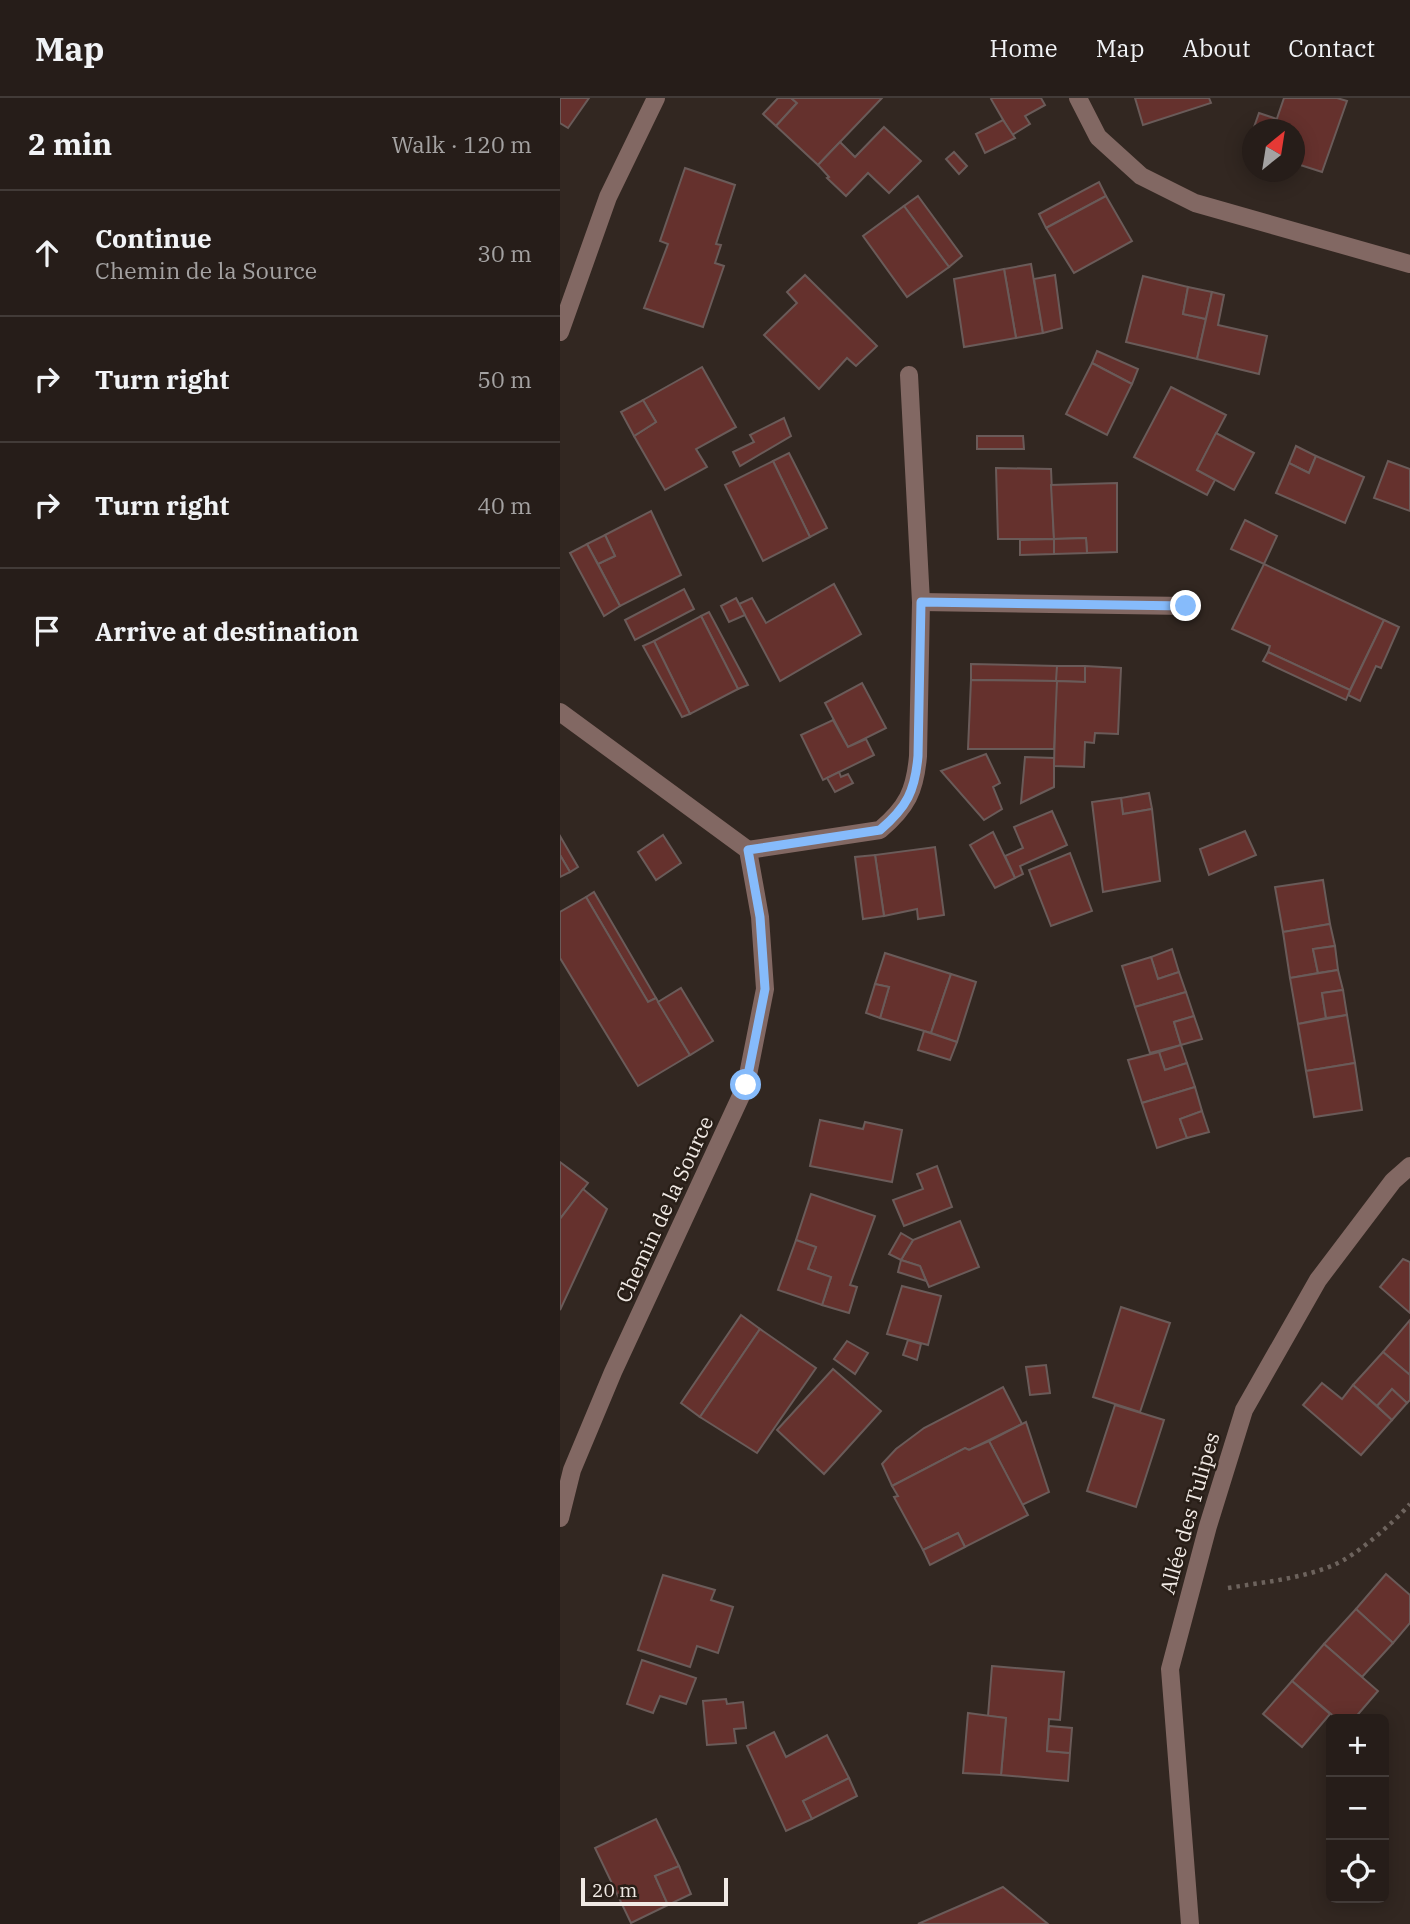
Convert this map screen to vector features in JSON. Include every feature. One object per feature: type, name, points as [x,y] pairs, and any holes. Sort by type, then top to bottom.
[{"type":"street","points":[[560,332],[608,197],[656,98]]},
{"type":"street","points":[[1078,98],[1098,137],[1142,176],[1195,203],[1410,264]]},
{"type":"street","points":[[560,712],[748,850],[880,830],[896,816],[909,798],[916,777],[918,756],[921,602],[909,376]]},
{"type":"street","points":[[921,602],[1186,606]]},
{"type":"street","name":"Chemin de la Source","points":[[560,1518],[566,1474],[746,1085],[765,989],[760,917],[748,850]]},
{"type":"street","name":"Allée des Tulipes","points":[[1190,1924],[1170,1669],[1208,1526],[1244,1410],[1318,1280],[1393,1181],[1410,1166]]},
{"type":"path","points":[[1189,1595],[1300,1576],[1337,1564],[1399,1517],[1410,1504]]},
{"type":"building","points":[[560,98],[589,98],[568,128],[560,123]]},
{"type":"building","points":[[778,98],[791,98],[797,103],[776,126],[763,114]]},
{"type":"building","points":[[791,98],[882,98],[818,165],[776,126],[797,103]]},
{"type":"building","points":[[992,98],[1041,98],[1045,105],[1025,116],[1030,124],[1012,135]]},
{"type":"building","points":[[1135,98],[1209,98],[1211,103],[1143,125]]},
{"type":"building","points":[[1284,98],[1337,98],[1347,101],[1322,172],[1305,167],[1305,119],[1277,119]]},
{"type":"building","points":[[1259,113],[1277,119],[1257,119]]},
{"type":"building","points":[[1003,120],[1015,138],[985,153],[976,134]]},
{"type":"building","points":[[884,127],[921,161],[889,193],[868,173],[846,196],[818,165],[840,142],[855,157]]},
{"type":"building","points":[[954,152],[967,166],[959,174],[946,159]]},
{"type":"building","points":[[685,168],[735,185],[716,244],[721,245],[715,263],[724,266],[703,327],[644,308],[668,244],[660,241]]},
{"type":"building","points":[[1099,182],[1106,196],[1046,228],[1039,214]]},
{"type":"building","points":[[918,196],[962,256],[949,267],[904,206]]},
{"type":"building","points":[[1106,196],[1132,241],[1074,273],[1046,228]]},
{"type":"building","points":[[904,206],[949,267],[907,297],[863,236]]},
{"type":"building","points":[[1031,264],[1043,333],[1016,338],[1004,269]]},
{"type":"building","points":[[1004,269],[1016,338],[964,347],[954,279]]},
{"type":"building","points":[[805,275],[877,346],[856,366],[847,358],[819,389],[764,335],[797,303],[787,292]]},
{"type":"building","points":[[1055,275],[1062,328],[1043,333],[1034,279]]},
{"type":"building","points":[[1143,276],[1188,287],[1183,314],[1206,319],[1197,359],[1126,342]]},
{"type":"building","points":[[1188,287],[1212,292],[1206,319],[1183,314]]},
{"type":"building","points":[[1212,292],[1224,295],[1218,325],[1267,336],[1259,374],[1197,359]]},
{"type":"building","points":[[1097,351],[1138,369],[1132,384],[1092,363]]},
{"type":"building","points":[[1092,363],[1132,384],[1107,435],[1066,414]]},
{"type":"building","points":[[702,367],[736,427],[696,449],[707,467],[665,490],[634,436],[656,422],[643,400]]},
{"type":"building","points":[[1171,387],[1226,415],[1197,470],[1215,480],[1207,495],[1134,457]]},
{"type":"building","points":[[643,400],[656,422],[634,436],[621,412]]},
{"type":"building","points":[[784,418],[791,436],[740,466],[733,452],[754,442],[750,435]]},
{"type":"building","points":[[1216,433],[1254,453],[1234,490],[1197,470]]},
{"type":"building","points":[[977,436],[1023,436],[1024,449],[977,449]]},
{"type":"building","points":[[1296,446],[1316,456],[1309,473],[1289,463]]},
{"type":"building","points":[[789,453],[827,528],[810,537],[773,461]]},
{"type":"building","points":[[1316,456],[1364,477],[1345,523],[1276,493],[1289,463],[1309,473]]},
{"type":"building","points":[[773,461],[810,537],[763,561],[725,485]]},
{"type":"building","points":[[1388,461],[1410,469],[1410,511],[1374,498]]},
{"type":"building","points":[[996,468],[1051,469],[1054,539],[998,539]]},
{"type":"building","points":[[1117,483],[1117,552],[1087,553],[1086,538],[1054,539],[1051,485]]},
{"type":"building","points":[[651,511],[681,575],[620,606],[598,564],[615,556],[605,535]]},
{"type":"building","points":[[1245,520],[1277,536],[1264,564],[1231,549]]},
{"type":"building","points":[[605,535],[615,556],[598,564],[587,544]]},
{"type":"building","points":[[1086,538],[1087,553],[1054,554],[1054,539]]},
{"type":"building","points":[[1054,539],[1054,554],[1020,555],[1020,540]]},
{"type":"building","points":[[587,544],[620,606],[604,616],[570,553]]},
{"type":"building","points":[[1264,564],[1384,620],[1350,690],[1268,652],[1270,646],[1232,629]]},
{"type":"building","points":[[834,584],[861,634],[780,681],[739,604],[752,598],[766,623]]},
{"type":"building","points":[[684,589],[694,609],[635,640],[625,620]]},
{"type":"building","points":[[736,598],[745,615],[729,622],[721,606]]},
{"type":"building","points":[[709,612],[748,685],[738,689],[701,616]]},
{"type":"building","points":[[701,616],[738,689],[690,714],[654,641]]},
{"type":"building","points":[[1384,620],[1399,627],[1381,668],[1376,666],[1360,701],[1348,695]]},
{"type":"building","points":[[654,641],[690,714],[682,717],[643,646]]},
{"type":"building","points":[[1268,652],[1350,690],[1346,700],[1263,661]]},
{"type":"building","points":[[971,664],[1057,666],[1057,681],[971,680]]},
{"type":"building","points":[[1057,666],[1085,666],[1085,682],[1056,681]]},
{"type":"building","points":[[1085,666],[1121,668],[1118,734],[1095,733],[1094,743],[1085,742],[1084,767],[1054,766],[1056,681],[1085,682]]},
{"type":"building","points":[[971,680],[1057,681],[1054,749],[968,749]]},
{"type":"building","points":[[862,683],[886,728],[848,747],[825,703]]},
{"type":"building","points":[[833,720],[848,747],[866,739],[874,755],[823,780],[801,735]]},
{"type":"building","points":[[986,754],[1000,783],[993,787],[1002,809],[984,820],[941,771]]},
{"type":"building","points":[[1025,757],[1054,758],[1054,787],[1021,803]]},
{"type":"building","points":[[839,772],[841,777],[848,774],[853,783],[835,792],[827,778]]},
{"type":"building","points":[[1149,793],[1152,809],[1123,814],[1121,798]]},
{"type":"building","points":[[1121,798],[1123,814],[1152,809],[1160,881],[1103,892],[1092,802]]},
{"type":"building","points":[[1052,811],[1067,845],[1020,866],[1023,874],[1015,878],[1005,856],[1023,848],[1014,827]]},
{"type":"building","points":[[1245,831],[1256,855],[1209,875],[1200,849]]},
{"type":"building","points":[[993,832],[1015,878],[995,888],[970,845]]},
{"type":"building","points":[[663,835],[681,863],[656,880],[638,852]]},
{"type":"building","points":[[560,836],[578,867],[570,872],[560,855]]},
{"type":"building","points":[[935,847],[944,915],[918,919],[917,909],[884,916],[875,855]]},
{"type":"building","points":[[1070,853],[1092,911],[1051,926],[1029,870]]},
{"type":"building","points":[[560,855],[570,872],[560,877]]},
{"type":"building","points":[[875,855],[884,916],[863,919],[855,857]]},
{"type":"building","points":[[1323,880],[1330,924],[1283,932],[1275,887]]},
{"type":"building","points":[[594,892],[656,998],[648,1002],[586,897]]},
{"type":"building","points":[[586,897],[648,1002],[656,998],[690,1055],[638,1086],[560,958],[560,912]]},
{"type":"building","points":[[1330,924],[1335,946],[1313,949],[1318,973],[1290,978],[1283,932]]},
{"type":"building","points":[[1335,946],[1338,970],[1318,973],[1313,949]]},
{"type":"building","points":[[1172,949],[1179,972],[1158,979],[1151,957]]},
{"type":"building","points":[[885,953],[951,974],[931,1033],[880,1018],[889,987],[875,984]]},
{"type":"building","points":[[1151,957],[1158,979],[1179,972],[1186,992],[1135,1007],[1122,966]]},
{"type":"building","points":[[1338,970],[1343,990],[1322,993],[1326,1018],[1298,1024],[1290,978]]},
{"type":"building","points":[[951,974],[976,982],[957,1042],[931,1033]]},
{"type":"building","points":[[875,984],[889,987],[880,1018],[866,1013]]},
{"type":"building","points":[[681,988],[713,1041],[690,1055],[658,1002]]},
{"type":"building","points":[[1343,990],[1347,1015],[1326,1018],[1322,993]]},
{"type":"building","points":[[1186,992],[1194,1016],[1174,1022],[1181,1045],[1150,1053],[1135,1007]]},
{"type":"building","points":[[1347,1015],[1355,1063],[1306,1071],[1298,1024]]},
{"type":"building","points":[[1194,1016],[1202,1039],[1181,1045],[1174,1022]]},
{"type":"building","points":[[924,1031],[957,1042],[950,1060],[918,1050]]},
{"type":"building","points":[[1181,1045],[1187,1063],[1165,1070],[1159,1052]]},
{"type":"building","points":[[1159,1052],[1165,1070],[1187,1063],[1195,1087],[1142,1103],[1128,1060]]},
{"type":"building","points":[[1355,1063],[1362,1110],[1314,1117],[1306,1071]]},
{"type":"building","points":[[1195,1087],[1202,1111],[1180,1119],[1187,1138],[1157,1148],[1142,1103]]},
{"type":"building","points":[[1202,1111],[1209,1132],[1187,1138],[1180,1119]]},
{"type":"building","points":[[820,1120],[863,1129],[865,1122],[902,1130],[892,1182],[810,1166]]},
{"type":"building","points":[[560,1162],[588,1183],[560,1219]]},
{"type":"building","points":[[937,1166],[952,1207],[904,1226],[893,1200],[923,1189],[917,1174]]},
{"type":"building","points":[[583,1189],[607,1209],[560,1310],[560,1219]]},
{"type":"building","points":[[811,1194],[875,1216],[850,1285],[857,1287],[849,1313],[822,1305],[831,1277],[808,1269],[816,1247],[796,1240]]},
{"type":"building","points":[[960,1221],[979,1267],[929,1287],[920,1266],[901,1260],[913,1240]]},
{"type":"building","points":[[901,1233],[913,1240],[901,1260],[889,1254]]},
{"type":"building","points":[[796,1240],[816,1247],[808,1269],[831,1277],[822,1305],[778,1290]]},
{"type":"building","points":[[1403,1259],[1410,1262],[1410,1313],[1380,1287]]},
{"type":"building","points":[[901,1260],[920,1266],[926,1281],[898,1272]]},
{"type":"building","points":[[902,1286],[941,1296],[928,1345],[887,1334]]},
{"type":"building","points":[[1121,1307],[1170,1323],[1140,1412],[1093,1397]]},
{"type":"building","points":[[741,1315],[760,1329],[700,1417],[681,1403]]},
{"type":"building","points":[[1410,1320],[1410,1375],[1383,1352]]},
{"type":"building","points":[[760,1329],[816,1368],[757,1453],[700,1417]]},
{"type":"building","points":[[908,1340],[921,1344],[917,1360],[903,1355]]},
{"type":"building","points":[[847,1341],[868,1353],[855,1374],[834,1359]]},
{"type":"building","points":[[1383,1352],[1410,1375],[1410,1400],[1407,1403],[1392,1389],[1377,1406],[1353,1385]]},
{"type":"building","points":[[1046,1365],[1050,1393],[1030,1395],[1026,1367]]},
{"type":"building","points":[[833,1369],[881,1411],[824,1474],[777,1430]]},
{"type":"building","points":[[1322,1383],[1342,1399],[1353,1385],[1392,1420],[1361,1455],[1303,1405]]},
{"type":"building","points":[[1003,1387],[1022,1424],[969,1450],[965,1448],[892,1486],[882,1464],[896,1449],[924,1428]]},
{"type":"building","points":[[1392,1389],[1407,1403],[1392,1420],[1377,1406]]},
{"type":"building","points":[[1115,1405],[1164,1420],[1136,1507],[1087,1491]]},
{"type":"building","points":[[1026,1422],[1049,1492],[1022,1505],[989,1441]]},
{"type":"building","points":[[989,1441],[1028,1515],[965,1547],[958,1533],[923,1550],[894,1497],[898,1496],[892,1486],[965,1448],[969,1450]]},
{"type":"building","points":[[958,1533],[965,1547],[930,1565],[923,1550]]},
{"type":"building","points":[[1386,1574],[1410,1595],[1410,1623],[1393,1643],[1356,1609]]},
{"type":"building","points":[[663,1575],[715,1590],[711,1600],[733,1607],[718,1653],[697,1646],[690,1667],[638,1650]]},
{"type":"building","points":[[1356,1609],[1393,1643],[1362,1677],[1324,1644]]},
{"type":"building","points":[[1324,1644],[1378,1691],[1358,1714],[1331,1714],[1292,1681]]},
{"type":"building","points":[[642,1660],[696,1678],[686,1704],[660,1696],[653,1713],[627,1704]]},
{"type":"building","points":[[992,1666],[1064,1672],[1060,1720],[1049,1719],[1047,1751],[1070,1753],[1068,1781],[1001,1775],[1006,1718],[988,1716]]},
{"type":"building","points":[[1292,1681],[1330,1714],[1326,1714],[1326,1719],[1302,1747],[1263,1714]]},
{"type":"building","points":[[726,1699],[727,1704],[743,1702],[746,1728],[734,1729],[736,1743],[707,1745],[703,1701]]},
{"type":"building","points":[[968,1713],[1006,1718],[1001,1775],[963,1773]]},
{"type":"building","points":[[1049,1726],[1072,1728],[1070,1753],[1047,1751]]},
{"type":"building","points":[[774,1732],[786,1757],[827,1735],[849,1778],[803,1801],[812,1819],[786,1831],[747,1746]]},
{"type":"building","points":[[849,1778],[857,1796],[812,1819],[803,1801]]},
{"type":"building","points":[[656,1819],[679,1866],[655,1876],[668,1905],[631,1923],[595,1848]]},
{"type":"building","points":[[679,1866],[691,1894],[668,1905],[655,1876]]},
{"type":"building","points":[[1003,1887],[1048,1924],[918,1924]]},
{"type":"route","points":[[746,1085],[765,989],[760,917],[748,850],[880,830],[896,816],[909,798],[916,777],[918,756],[921,602],[1186,606]]}]
